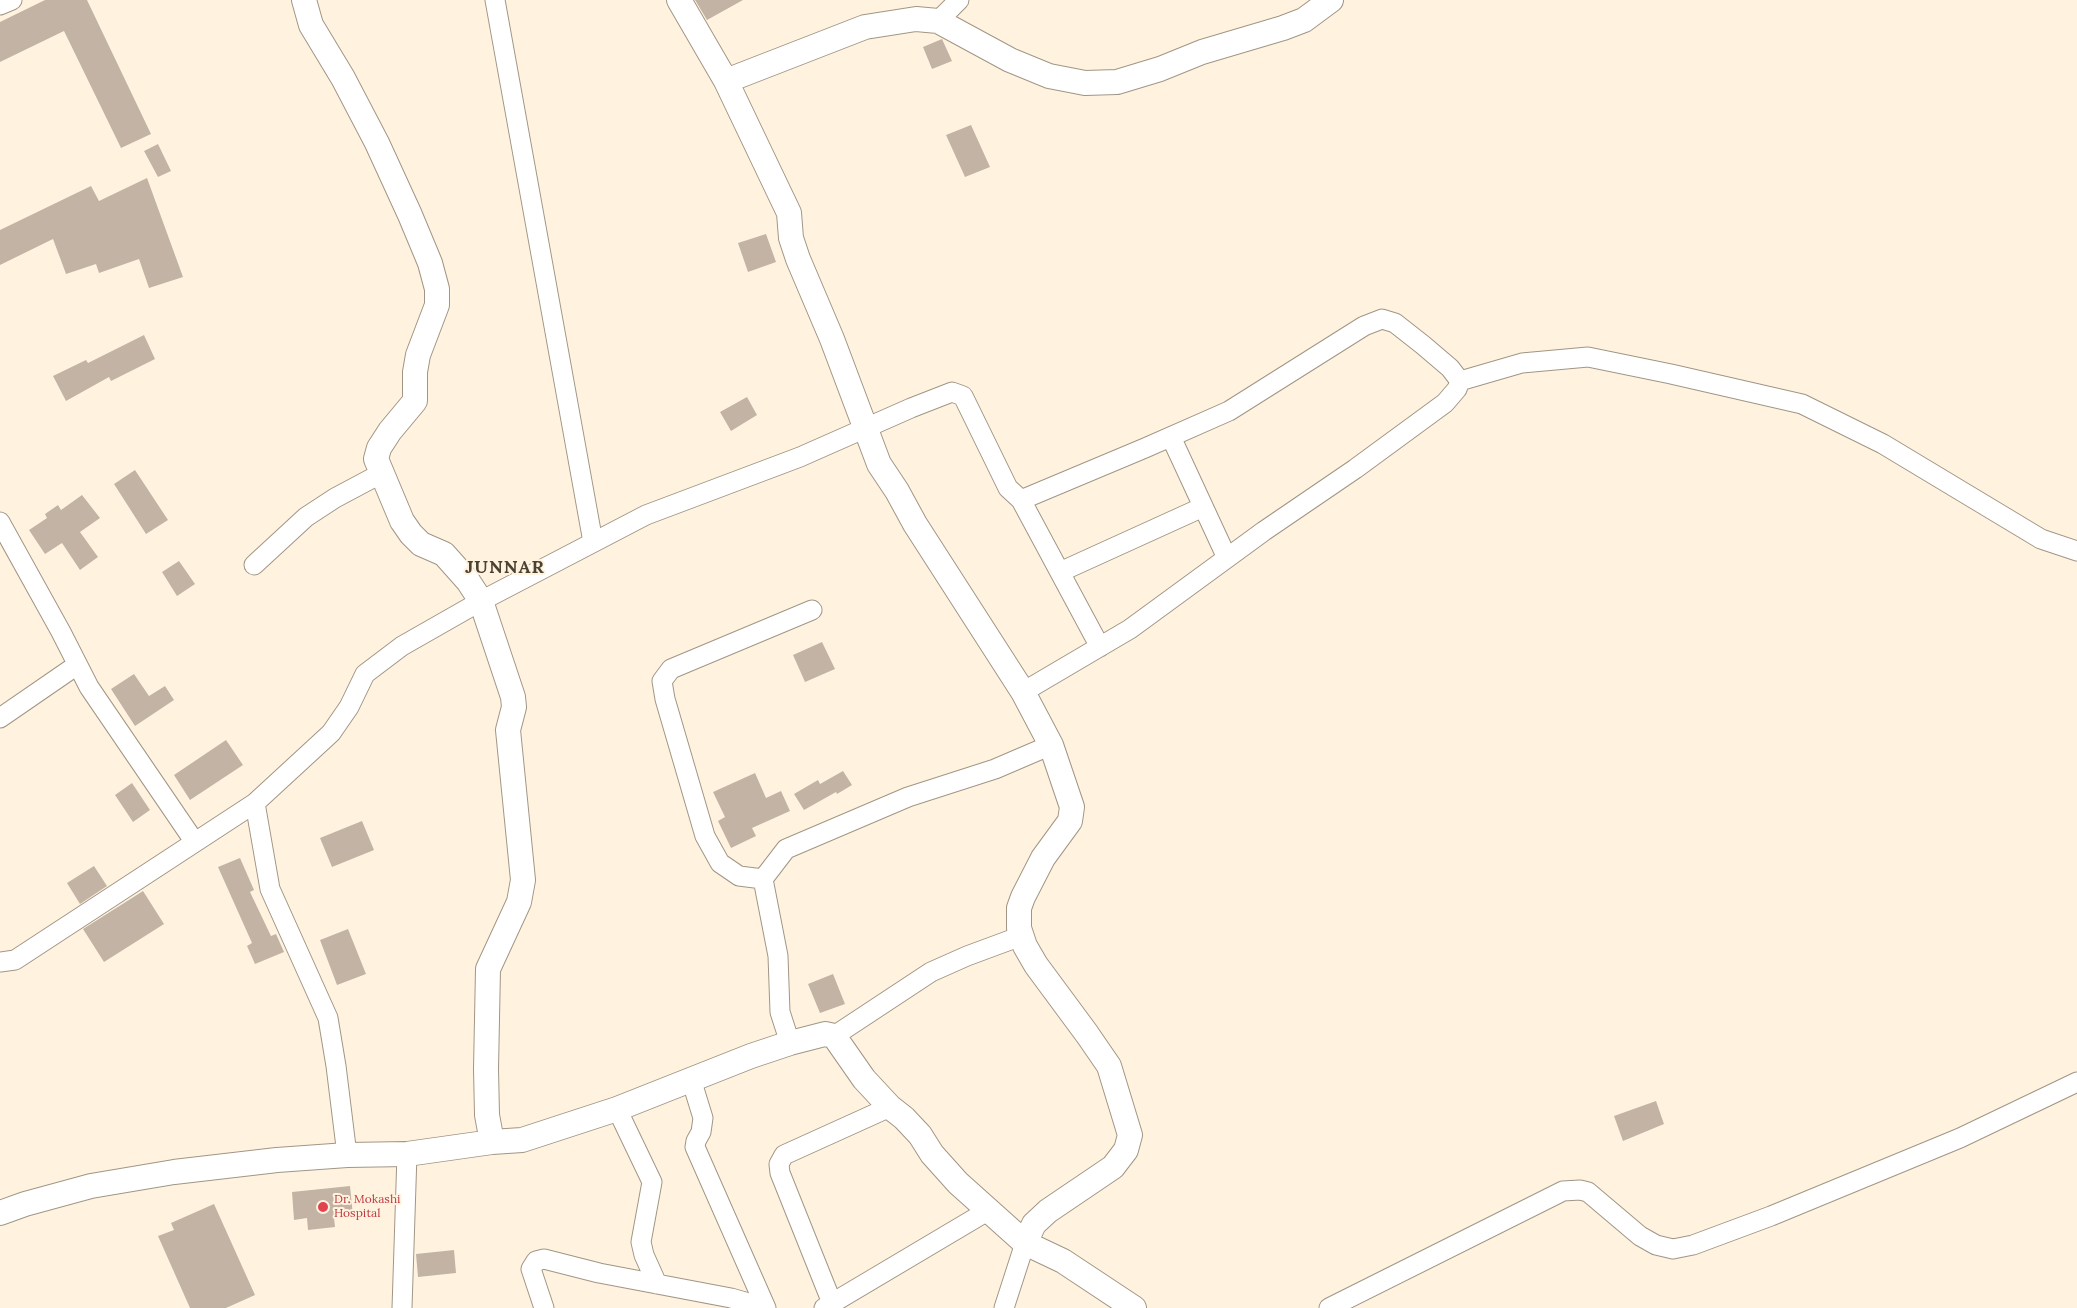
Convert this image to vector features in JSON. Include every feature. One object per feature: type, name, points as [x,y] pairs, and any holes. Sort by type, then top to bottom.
[{"type":"street","points":[[0,5],[12,0]]},
{"type":"street","points":[[304,0],[311,25],[343,78],[377,143],[414,223],[430,263],[437,289],[437,305],[418,355],[415,372],[416,401],[390,430],[379,448],[376,459],[402,521],[411,534],[421,544],[444,554],[468,581],[481,600],[513,697],[514,707],[508,730],[523,880],[519,902],[488,969],[485,1018],[487,1115],[492,1142]]},
{"type":"street","points":[[495,0],[592,542]]},
{"type":"street","points":[[679,0],[726,81],[789,213],[791,238],[798,259],[832,340],[879,464],[1022,692],[1051,745],[1072,807],[1070,821],[1043,858],[1019,908],[1021,936],[1036,966],[1109,1066],[1130,1135],[1126,1150],[1113,1166],[1048,1211],[1034,1224],[1004,1308]]},
{"type":"street","points":[[938,21],[959,0]]},
{"type":"street","points":[[726,81],[865,27],[916,19],[938,21],[1010,60],[1049,76],[1085,83],[1117,82],[1160,69],[1202,52],[1304,20],[1331,0]]},
{"type":"street","points":[[1021,500],[1229,411],[1364,326],[1382,319],[1395,323],[1423,344],[1450,368],[1460,381]]},
{"type":"street","points":[[1460,381],[1522,363],[1588,357],[1802,404],[1883,444],[2040,539],[2077,551]]},
{"type":"street","points":[[1022,692],[1130,629],[1445,403],[1457,389],[1460,381]]},
{"type":"street","points":[[0,962],[15,960],[194,841],[255,803],[332,733],[365,674],[402,646],[481,600],[646,515],[800,457],[952,392],[963,396],[1008,488],[1021,500],[1100,646]]},
{"type":"street","points":[[1171,437],[1227,558]]},
{"type":"street","points":[[254,565],[306,517],[335,498],[382,473]]},
{"type":"street","points":[[1060,572],[1203,506]]},
{"type":"street","points":[[0,522],[78,665],[88,687],[194,841]]},
{"type":"street","points":[[763,879],[739,876],[720,863],[705,836],[665,699],[662,681],[671,669],[812,610]]},
{"type":"street","points":[[0,718],[78,665]]},
{"type":"street","points":[[790,1043],[780,1012],[778,956],[763,879],[786,849],[908,797],[995,769],[1051,745]]},
{"type":"street","points":[[255,803],[270,888],[328,1018],[347,1155]]},
{"type":"street","points":[[834,1036],[931,972],[1021,936]]},
{"type":"street","points":[[0,1213],[91,1186],[174,1172],[277,1160],[347,1155],[407,1154],[492,1142],[522,1140],[617,1109],[691,1079],[790,1043],[825,1034],[834,1036],[864,1079],[920,1135],[932,1154],[958,1183],[1026,1243],[1063,1261],[1134,1308]]},
{"type":"street","points":[[691,1079],[703,1118],[701,1132],[695,1147],[766,1308]]},
{"type":"street","points":[[1328,1308],[1563,1191],[1580,1190],[1588,1192],[1640,1236],[1656,1245],[1673,1249],[1693,1245],[1771,1216],[1960,1138],[2077,1082]]},
{"type":"street","points":[[890,1107],[784,1155],[779,1164],[780,1173],[828,1305],[989,1210]]},
{"type":"street","points":[[617,1109],[652,1182],[641,1242],[644,1255],[657,1284]]},
{"type":"street","points":[[402,1308],[407,1154]]},
{"type":"street","points":[[544,1308],[531,1269],[536,1261],[544,1259],[599,1273],[731,1298],[766,1308]]},
{"type":"building","points":[[45,0],[87,0],[151,134],[121,148],[64,31],[0,62],[0,22]]},
{"type":"building","points":[[695,0],[743,0],[707,20]]},
{"type":"building","points":[[942,39],[952,61],[932,69],[923,47]]},
{"type":"building","points":[[971,125],[990,167],[965,177],[946,135]]},
{"type":"building","points":[[158,144],[171,171],[158,177],[144,151]]},
{"type":"building","points":[[147,178],[183,277],[149,288],[139,259],[99,273],[96,264],[66,274],[53,239],[0,265],[0,230],[91,186],[99,201]]},
{"type":"building","points":[[766,234],[776,262],[748,272],[738,243]]},
{"type":"building","points":[[144,335],[155,359],[111,381],[109,377],[66,401],[53,376],[86,360],[88,363]]},
{"type":"building","points":[[747,397],[757,415],[731,431],[720,412]]},
{"type":"building","points":[[135,470],[168,520],[146,534],[114,484]]},
{"type":"building","points":[[82,495],[100,518],[80,532],[98,557],[80,570],[62,543],[45,554],[29,530],[47,518],[45,514],[58,505],[61,510]]},
{"type":"building","points":[[179,561],[195,584],[177,596],[162,572]]},
{"type":"building","points":[[822,642],[835,669],[805,682],[793,655]]},
{"type":"building","points":[[134,674],[149,696],[165,686],[174,700],[135,726],[111,689]]},
{"type":"building","points":[[226,740],[243,765],[190,800],[174,775]]},
{"type":"building","points":[[843,771],[852,785],[804,810],[794,794],[818,780],[820,784]]},
{"type":"building","points":[[755,773],[766,798],[781,791],[790,811],[752,828],[756,836],[731,848],[718,821],[725,817],[713,792]]},
{"type":"building","points":[[132,783],[150,810],[133,822],[115,795]]},
{"type":"building","points":[[362,821],[374,850],[332,867],[320,838]]},
{"type":"building","points":[[240,858],[254,890],[250,892],[271,936],[276,934],[284,952],[255,964],[247,946],[252,943],[218,867]]},
{"type":"building","points":[[94,866],[107,886],[80,904],[67,883]]},
{"type":"building","points":[[143,891],[164,924],[104,962],[83,929]]},
{"type":"building","points":[[348,929],[366,974],[337,985],[320,940]]},
{"type":"building","points":[[833,974],[845,1004],[820,1013],[808,984]]},
{"type":"building","points":[[1656,1101],[1664,1124],[1623,1141],[1614,1116]]},
{"type":"building","points":[[350,1186],[353,1216],[334,1218],[335,1227],[308,1230],[307,1218],[294,1220],[292,1192]]},
{"type":"building","points":[[214,1204],[255,1295],[226,1308],[190,1308],[158,1236],[174,1230],[171,1223]]},
{"type":"building","points":[[454,1250],[456,1273],[418,1277],[416,1254]]},
{"type":"place","name":"Dr. Mokashi Hospital","points":[[323,1207]]},
{"type":"district","name":"JUNNAR","points":[[505,568]]}]
